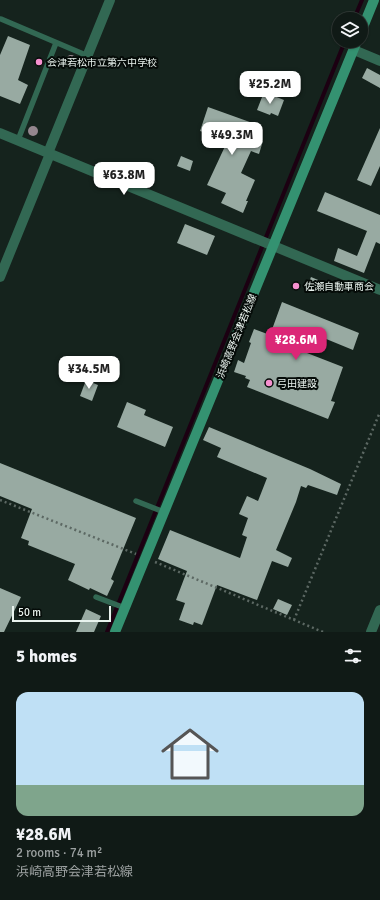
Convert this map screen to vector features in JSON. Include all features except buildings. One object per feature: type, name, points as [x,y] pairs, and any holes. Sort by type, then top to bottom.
[{"type":"main road","points":[[368,15],[374,0]]},
{"type":"main road","name":"浜崎高野会津若松線","points":[[115,632],[270,245],[354,48]]},
{"type":"street","points":[[0,277],[110,0]]},
{"type":"street","points":[[358,48],[380,61]]},
{"type":"street","points":[[0,133],[380,290]]},
{"type":"street","points":[[371,632],[380,610]]},
{"type":"lane","points":[[1,19],[88,56]]},
{"type":"lane","points":[[18,140],[56,43]]},
{"type":"lane","points":[[136,501],[164,512]]},
{"type":"lane","points":[[96,597],[125,608]]},
{"type":"path","points":[[294,620],[380,412]]},
{"type":"path","points":[[0,500],[133,553]]},
{"type":"path","points":[[145,558],[323,632]]},
{"type":"waterway","points":[[357,12],[362,0]]},
{"type":"waterway","points":[[107,632],[342,48]]},
{"type":"place","name":"会津若松市立第六中学校","points":[[39,62]]},
{"type":"place","name":"佐瀬自動車商会","points":[[296,286]]},
{"type":"place","name":"弓田建設","points":[[269,383]]}]
